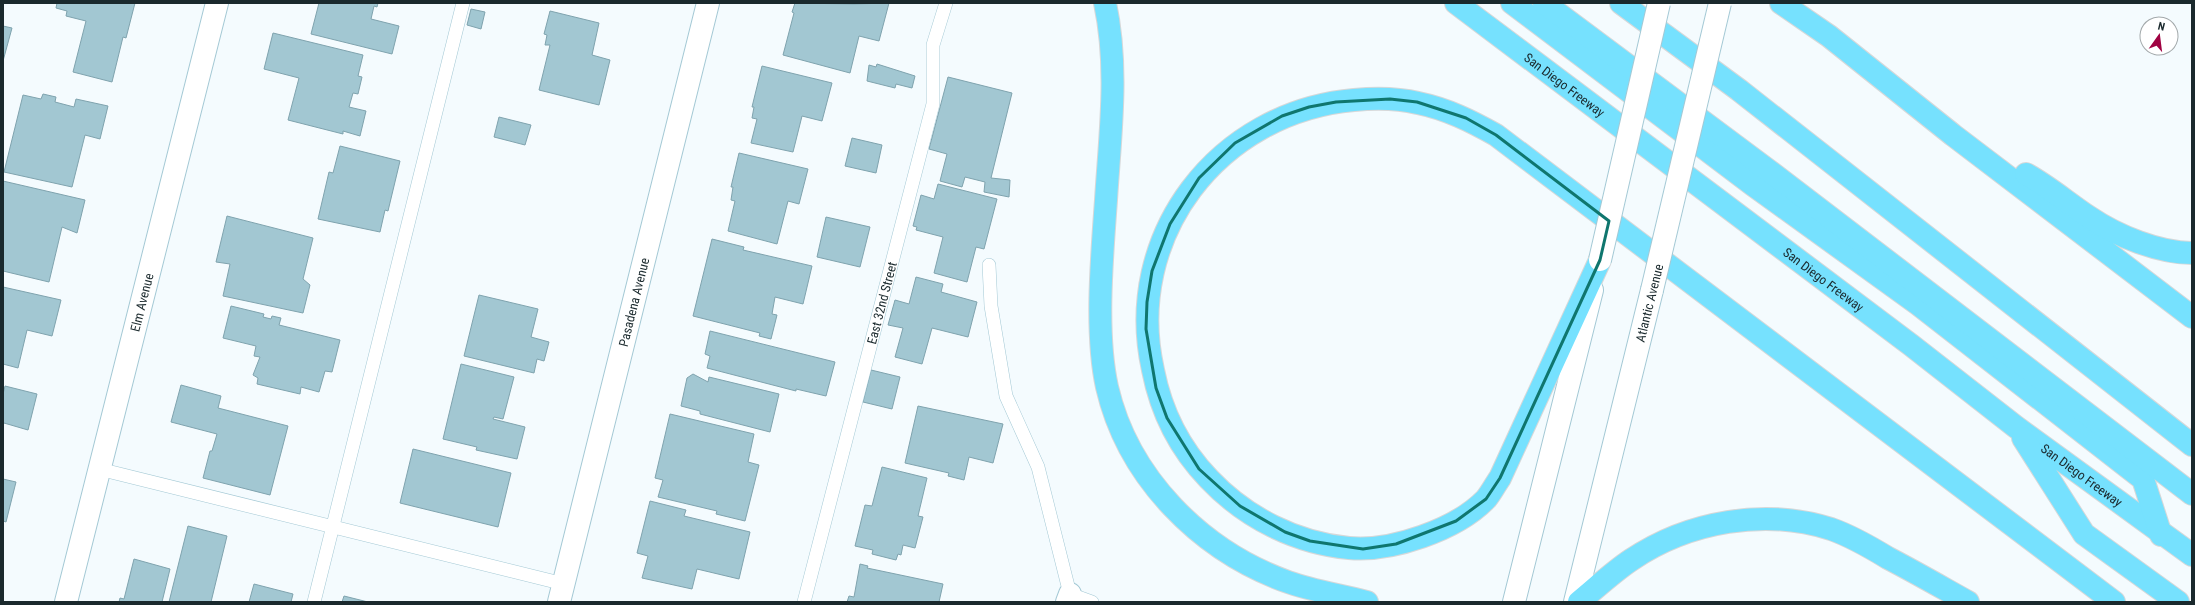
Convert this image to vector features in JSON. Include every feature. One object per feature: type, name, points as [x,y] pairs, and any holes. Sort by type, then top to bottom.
[{"type":"highway","points":[[1105,3],[1108,18],[1113,94],[1104,228],[1101,341],[1107,387],[1121,427],[1137,459],[1159,492],[1180,515],[1207,538],[1247,564],[1288,582],[1367,602]]},
{"type":"highway","name":"San Diego Freeway","points":[[1456,3],[1905,340],[2016,427],[2161,534],[2192,555]]},
{"type":"highway","points":[[1512,3],[1747,180],[1918,304],[2143,479],[2161,534]]},
{"type":"highway","points":[[1544,3],[1768,170],[2192,494]]},
{"type":"highway","points":[[1621,3],[1739,90],[2192,445]]},
{"type":"highway","points":[[1781,3],[1829,36],[1953,135],[2192,317]]},
{"type":"highway","points":[[1600,260],[1500,478],[1486,499],[1456,521],[1424,536],[1396,544],[1363,549],[1336,547],[1310,541],[1285,532],[1240,506],[1218,489],[1199,469],[1167,418],[1156,388],[1146,329],[1147,302],[1152,272],[1160,245],[1170,224],[1184,199],[1199,178],[1235,144],[1282,116],[1309,107],[1364,99],[1390,99],[1417,102],[1466,118],[1496,135],[2114,602]]},
{"type":"highway","points":[[1953,135],[2031,176],[2091,219],[2123,235],[2151,247],[2179,253],[2192,253]]},
{"type":"highway","points":[[2016,427],[2084,534],[2178,602]]},
{"type":"highway","points":[[1579,602],[1631,560],[1670,539],[1698,528],[1731,521],[1763,518],[1798,522],[1832,529],[1862,543],[1968,602]]},
{"type":"main road","name":"Elm Avenue","points":[[66,602],[217,3]]},
{"type":"main road","name":"Pasadena Avenue","points":[[562,593],[708,3]]},
{"type":"main road","points":[[1514,602],[1600,260],[1659,3]]},
{"type":"main road","name":"Atlantic Avenue","points":[[1575,602],[1652,290],[1720,3]]},
{"type":"lane","points":[[314,602],[463,3]]},
{"type":"lane","name":"East 32nd Street","points":[[804,602],[933,104],[933,45],[946,3]]},
{"type":"lane","points":[[989,265],[991,306],[1006,396],[1038,468],[1069,598],[1092,602]]},
{"type":"lane","points":[[99,470],[332,526],[478,564],[562,593]]},
{"type":"highlighted area","points":[[1390,99],[1417,102],[1466,118],[1496,135],[1609,221],[1600,260],[1500,478],[1486,499],[1456,521],[1396,544],[1363,549],[1310,541],[1285,532],[1240,506],[1199,469],[1167,418],[1156,388],[1146,329],[1147,302],[1152,271],[1170,224],[1199,178],[1235,143],[1282,116],[1309,107],[1336,102]]},
{"type":"building","points":[[57,3],[135,3],[126,38],[123,37],[112,82],[73,72],[86,21],[66,16],[67,11],[56,8]]},
{"type":"building","points":[[319,3],[378,3],[377,7],[374,6],[371,19],[399,26],[392,54],[311,34]]},
{"type":"building","points":[[795,3],[889,3],[879,41],[859,36],[850,73],[783,55],[794,13],[792,12]]},
{"type":"building","points":[[471,9],[485,12],[481,29],[467,25]]},
{"type":"building","points":[[550,11],[599,23],[592,55],[610,60],[599,105],[539,90],[550,45],[545,45],[547,35],[544,34]]},
{"type":"building","points":[[3,26],[12,28],[3,61]]},
{"type":"building","points":[[273,33],[363,55],[358,76],[362,77],[358,94],[353,93],[349,107],[366,111],[360,136],[343,131],[343,134],[288,120],[299,78],[264,69]]},
{"type":"building","points":[[877,64],[915,76],[912,88],[896,84],[895,88],[867,81],[869,65],[876,67]]},
{"type":"building","points":[[762,66],[832,83],[822,121],[802,116],[793,152],[751,143],[757,119],[752,118],[754,107],[752,107]]},
{"type":"building","points":[[948,77],[1012,93],[991,178],[1010,180],[1009,197],[984,192],[985,182],[965,177],[962,187],[940,181],[947,154],[929,149]]},
{"type":"building","points":[[43,94],[56,97],[55,102],[74,107],[76,99],[108,106],[100,139],[85,135],[72,187],[4,172],[23,95],[41,99]]},
{"type":"building","points":[[499,117],[531,125],[525,145],[494,137]]},
{"type":"building","points":[[852,138],[882,145],[876,173],[845,166]]},
{"type":"building","points":[[340,146],[400,161],[388,211],[385,210],[380,232],[318,219],[329,172],[333,173]]},
{"type":"building","points":[[739,153],[808,169],[799,204],[788,201],[777,244],[728,231],[735,201],[731,200],[733,187],[731,187]]},
{"type":"building","points":[[3,181],[85,200],[77,233],[62,227],[49,282],[3,271]]},
{"type":"building","points":[[938,184],[997,199],[984,249],[976,247],[967,282],[934,273],[943,237],[916,230],[917,227],[913,226],[921,195],[934,199]]},
{"type":"building","points":[[227,216],[313,238],[303,279],[310,285],[303,313],[223,296],[230,264],[216,262]]},
{"type":"building","points":[[826,217],[870,227],[860,267],[817,257]]},
{"type":"building","points":[[712,239],[744,247],[743,250],[812,266],[803,304],[775,297],[772,314],[777,315],[771,339],[759,336],[760,333],[693,316]]},
{"type":"building","points":[[916,277],[943,284],[941,292],[977,302],[968,337],[932,328],[922,364],[895,357],[903,328],[888,325],[895,300],[909,304]]},
{"type":"building","points":[[3,287],[61,300],[52,336],[27,330],[18,368],[3,364]]},
{"type":"building","points":[[479,295],[538,309],[531,337],[549,342],[544,361],[537,359],[534,373],[464,356]]},
{"type":"building","points":[[231,306],[264,314],[263,317],[271,319],[272,316],[281,318],[279,325],[340,340],[332,372],[325,371],[319,392],[301,387],[300,394],[257,384],[258,378],[253,375],[260,357],[254,356],[256,346],[223,338]]},
{"type":"building","points":[[710,331],[835,362],[826,396],[796,389],[796,391],[707,368],[710,356],[705,354]]},
{"type":"building","points":[[461,364],[514,377],[503,419],[494,417],[493,419],[525,427],[517,459],[476,450],[477,447],[443,439]]},
{"type":"building","points":[[871,370],[900,377],[892,409],[863,402]]},
{"type":"building","points":[[693,374],[708,382],[709,377],[779,394],[770,432],[700,414],[700,411],[681,406],[687,378]]},
{"type":"building","points":[[181,385],[221,396],[218,408],[288,426],[270,495],[203,478],[210,451],[212,451],[217,434],[171,422]]},
{"type":"building","points":[[5,386],[37,394],[28,430],[4,423],[3,426],[3,394]]},
{"type":"building","points":[[918,406],[1003,424],[993,463],[969,457],[964,480],[948,476],[949,473],[905,463]]},
{"type":"building","points":[[670,414],[754,434],[748,462],[759,465],[745,521],[716,514],[717,511],[658,497],[663,480],[655,478]]},
{"type":"building","points":[[413,449],[511,473],[498,527],[400,503]]},
{"type":"building","points":[[882,467],[927,478],[918,516],[923,517],[915,548],[903,545],[901,555],[898,554],[896,560],[872,554],[873,550],[855,546],[865,505],[872,506]]},
{"type":"building","points":[[3,479],[16,482],[6,522],[3,521]]},
{"type":"building","points":[[650,501],[686,510],[684,516],[750,532],[739,579],[697,569],[692,589],[642,578],[648,556],[637,553]]},
{"type":"building","points":[[188,526],[227,536],[211,602],[169,602]]},
{"type":"building","points":[[134,559],[170,569],[162,602],[119,602],[120,598],[124,599]]},
{"type":"building","points":[[860,564],[868,566],[867,568],[943,584],[939,602],[847,602],[849,596],[854,597]]},
{"type":"building","points":[[254,584],[293,594],[291,602],[249,602]]},
{"type":"building","points":[[344,596],[368,602],[342,602]]}]
